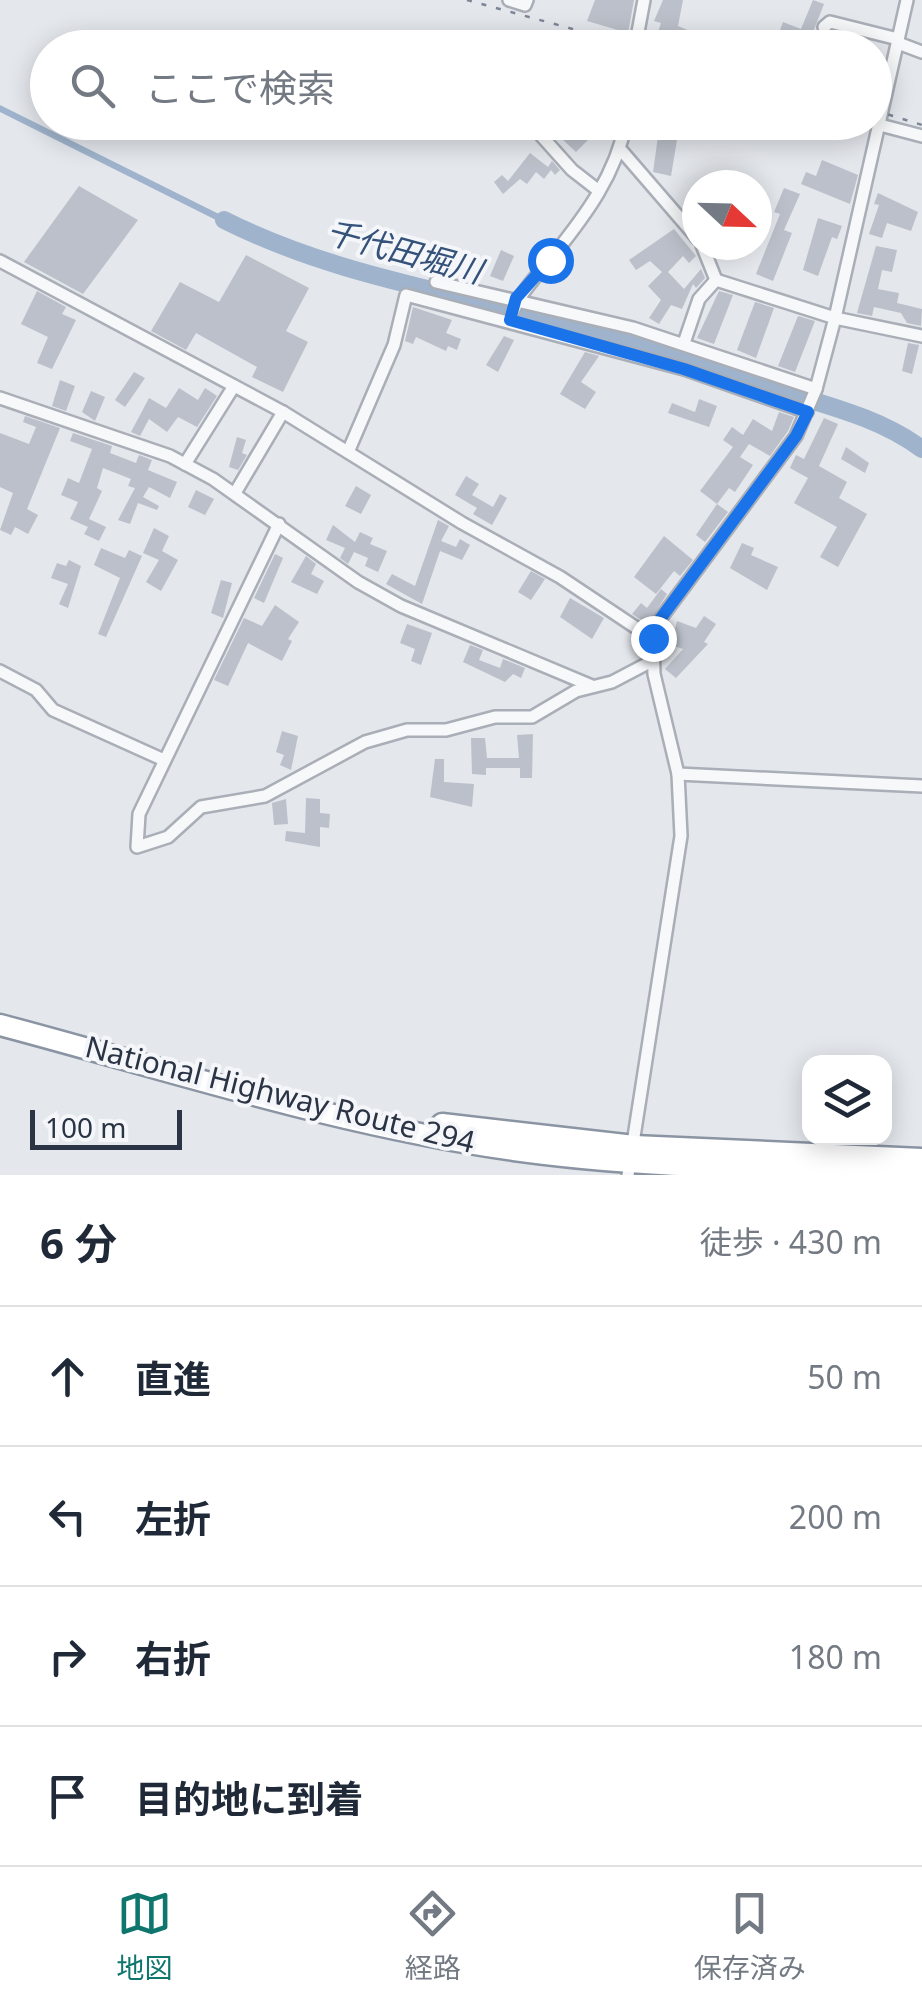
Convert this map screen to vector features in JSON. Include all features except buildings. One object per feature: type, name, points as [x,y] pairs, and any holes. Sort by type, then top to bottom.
[{"type":"highway","name":"National Highway Route 294","points":[[0,1010],[395,1116],[631,1161],[922,1159]]},
{"type":"highway","name":"National Highway Route 294","points":[[0,1024],[393,1129],[516,1150],[631,1161],[922,1174]]},
{"type":"street","points":[[509,0],[525,4],[527,0]]},
{"type":"street","points":[[638,30],[644,0]]},
{"type":"street","points":[[892,69],[907,0]]},
{"type":"street","points":[[824,26],[830,22],[859,30]]},
{"type":"street","points":[[892,39],[922,52]]},
{"type":"street","points":[[892,127],[922,136]]},
{"type":"street","points":[[545,140],[599,192]]},
{"type":"street","points":[[510,320],[516,298],[578,224],[599,192],[623,140]]},
{"type":"street","points":[[631,1161],[682,836],[678,774],[652,661],[653,638],[658,622],[796,436],[808,412],[835,318],[876,140]]},
{"type":"street","points":[[621,150],[682,221]]},
{"type":"street","points":[[708,260],[716,280]]},
{"type":"street","points":[[0,261],[283,412],[560,576],[653,638]]},
{"type":"street","points":[[716,280],[835,318],[922,336]]},
{"type":"street","points":[[684,343],[699,298],[716,280]]},
{"type":"street","points":[[436,282],[516,298],[684,343],[816,389]]},
{"type":"street","points":[[348,452],[394,345],[406,296],[510,320],[684,369],[808,412]]},
{"type":"street","points":[[185,464],[234,386]]},
{"type":"street","points":[[0,398],[185,464],[235,493],[358,582],[401,606],[592,686]]},
{"type":"street","points":[[235,493],[283,412]]},
{"type":"street","points":[[280,524],[139,814],[138,847],[168,837],[201,807],[265,796],[365,742],[407,730],[446,730],[495,717],[532,717],[576,691],[652,661]]},
{"type":"street","points":[[0,671],[36,690],[53,710],[164,760]]},
{"type":"street","points":[[678,774],[922,786]]},
{"type":"water","points":[[0,105],[30,120],[30,127],[0,112]]},
{"type":"water","points":[[56,140],[70,140],[247,228],[244,234]]},
{"type":"waterway","name":"千代田堀川","points":[[224,220],[330,263],[605,334],[841,409],[883,426],[922,449]]},
{"type":"railway","points":[[467,0],[576,30]]},
{"type":"railway","points":[[892,116],[922,125]]},
{"type":"route","points":[[550,260],[516,298],[510,320],[684,369],[808,412],[796,436],[658,622],[653,638]]}]
